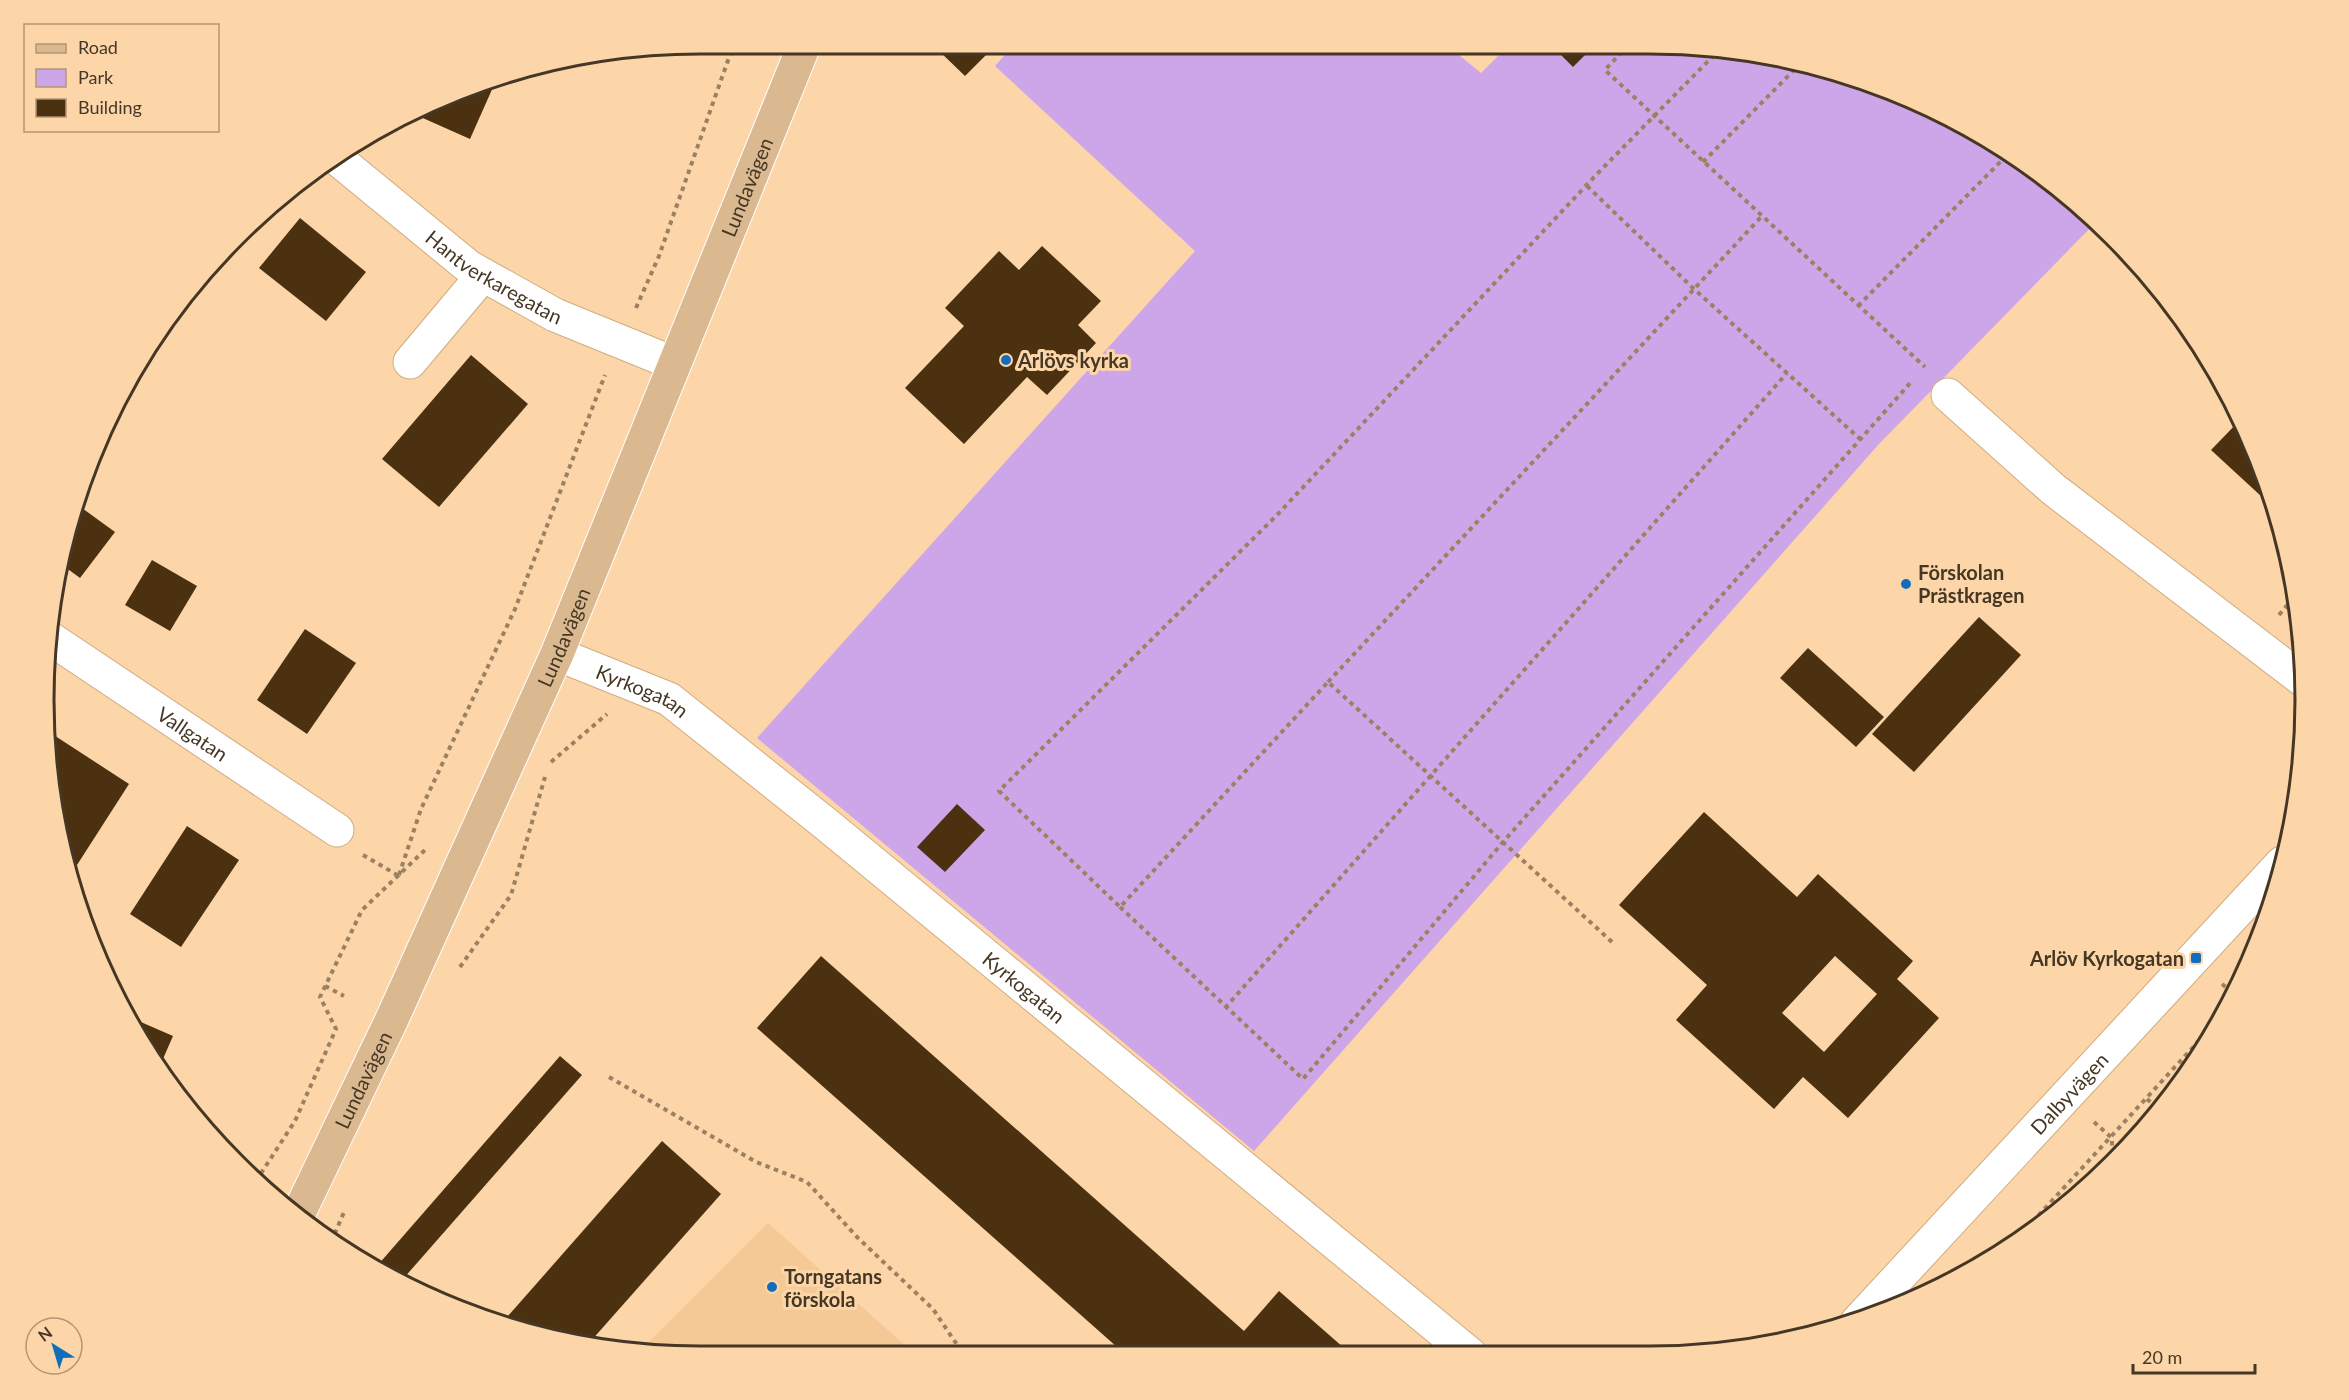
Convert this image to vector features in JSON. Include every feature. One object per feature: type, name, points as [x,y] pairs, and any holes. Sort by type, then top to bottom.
[{"type":"main road","name":"Lundavägen","points":[[301,1208],[392,1019],[557,654],[673,363],[801,54]]},
{"type":"street","name":"Hantverkaregatan","points":[[341,163],[469,267],[555,315],[673,363]]},
{"type":"street","points":[[410,362],[483,275]]},
{"type":"street","points":[[1948,395],[2053,489],[2294,673]]},
{"type":"street","name":"Vallgatan","points":[[57,643],[337,830]]},
{"type":"street","name":"Kyrkogatan","points":[[557,654],[669,699],[826,824],[1460,1346]]},
{"type":"street","name":"Dalbyvägen","points":[[1872,1306],[2268,884]]},
{"type":"path","points":[[261,1174],[295,1121],[336,1029],[320,997],[362,910],[399,876],[421,809],[515,609],[599,388],[659,256],[730,54]]},
{"type":"path","points":[[1620,54],[1605,70],[1655,117],[1703,162],[1924,367],[1503,842],[1303,1079],[1225,1008],[999,791],[1277,515],[1587,186],[1655,117],[1712,57]]},
{"type":"path","points":[[1703,162],[1793,70]]},
{"type":"path","points":[[1858,306],[2002,159]]},
{"type":"path","points":[[1587,186],[1694,289],[1860,440]]},
{"type":"path","points":[[1120,907],[1761,216]]},
{"type":"path","points":[[1225,1008],[1787,373]]},
{"type":"path","points":[[1328,682],[1612,942]]},
{"type":"path","points":[[550,763],[610,712]]},
{"type":"path","points":[[458,969],[511,895],[546,774]]},
{"type":"path","points":[[2216,978],[2227,988]]},
{"type":"path","points":[[325,986],[344,996]]},
{"type":"path","points":[[2040,1214],[2192,1050]]},
{"type":"path","points":[[609,1077],[756,1161],[807,1182],[857,1237],[933,1309],[958,1346]]},
{"type":"path","points":[[2147,1100],[2153,1104]]},
{"type":"path","points":[[2112,1138],[2113,1149]]},
{"type":"path","points":[[335,1233],[350,1201]]},
{"type":"shaded area","name":"Torngatans förskola","points":[[768,1223],[906,1346],[700,1346],[647,1344]]},
{"type":"green space","points":[[1006,54],[1458,54],[1481,73],[1500,54],[1649,54],[1691,55],[1733,60],[1775,66],[1816,76],[1896,103],[1972,141],[2042,187],[2090,228],[1879,444],[1254,1151],[757,738],[1195,251],[995,66]]},
{"type":"building","points":[[942,54],[987,54],[965,76]]},
{"type":"building","points":[[1560,54],[1586,54],[1573,67]]},
{"type":"building","points":[[493,88],[470,139],[422,117]]},
{"type":"building","points":[[300,218],[366,272],[326,321],[259,268]]},
{"type":"building","name":"Arlövs kyrka","points":[[1042,246],[1101,301],[1078,325],[1096,343],[1047,395],[1027,377],[964,444],[905,388],[964,326],[945,308],[999,251],[1019,270]]},
{"type":"building","points":[[471,355],[528,404],[439,507],[382,459]]},
{"type":"building","points":[[2234,426],[2263,498],[2211,450]]},
{"type":"building","points":[[83,509],[115,532],[80,578],[67,569]]},
{"type":"building","points":[[152,560],[197,586],[170,631],[125,605]]},
{"type":"building","points":[[1979,617],[2021,655],[1914,772],[1872,734]]},
{"type":"building","points":[[305,629],[356,663],[307,734],[257,700]]},
{"type":"building","points":[[1808,648],[1884,717],[1856,747],[1780,678]]},
{"type":"building","points":[[55,736],[129,784],[77,865],[66,826]]},
{"type":"building","points":[[957,804],[985,830],[945,872],[917,847]]},
{"type":"building","points":[[1704,812],[1797,897],[1818,874],[1913,961],[1897,979],[1939,1018],[1848,1118],[1803,1077],[1774,1109],[1676,1020],[1707,985],[1619,905]],"holes":[[[1835,956],[1877,994],[1824,1052],[1782,1013]]]},
{"type":"building","points":[[187,826],[239,860],[181,947],[130,914]]},
{"type":"building","points":[[821,956],[1244,1331],[1279,1291],[1342,1346],[1116,1346],[757,1028]]},
{"type":"building","points":[[140,1022],[173,1036],[163,1059]]},
{"type":"building","points":[[560,1056],[582,1075],[407,1275],[381,1261]]},
{"type":"building","points":[[662,1141],[721,1194],[594,1337],[574,1334],[508,1317]]},
{"type":"place","name":"Arlövs kyrka","points":[[1006,360]]},
{"type":"place","name":"Förskolan Prästkragen","points":[[1906,584]]},
{"type":"place","name":"Arlöv Kyrkogatan","points":[[2196,958]]},
{"type":"place","name":"Torngatans förskola","points":[[772,1287]]}]
